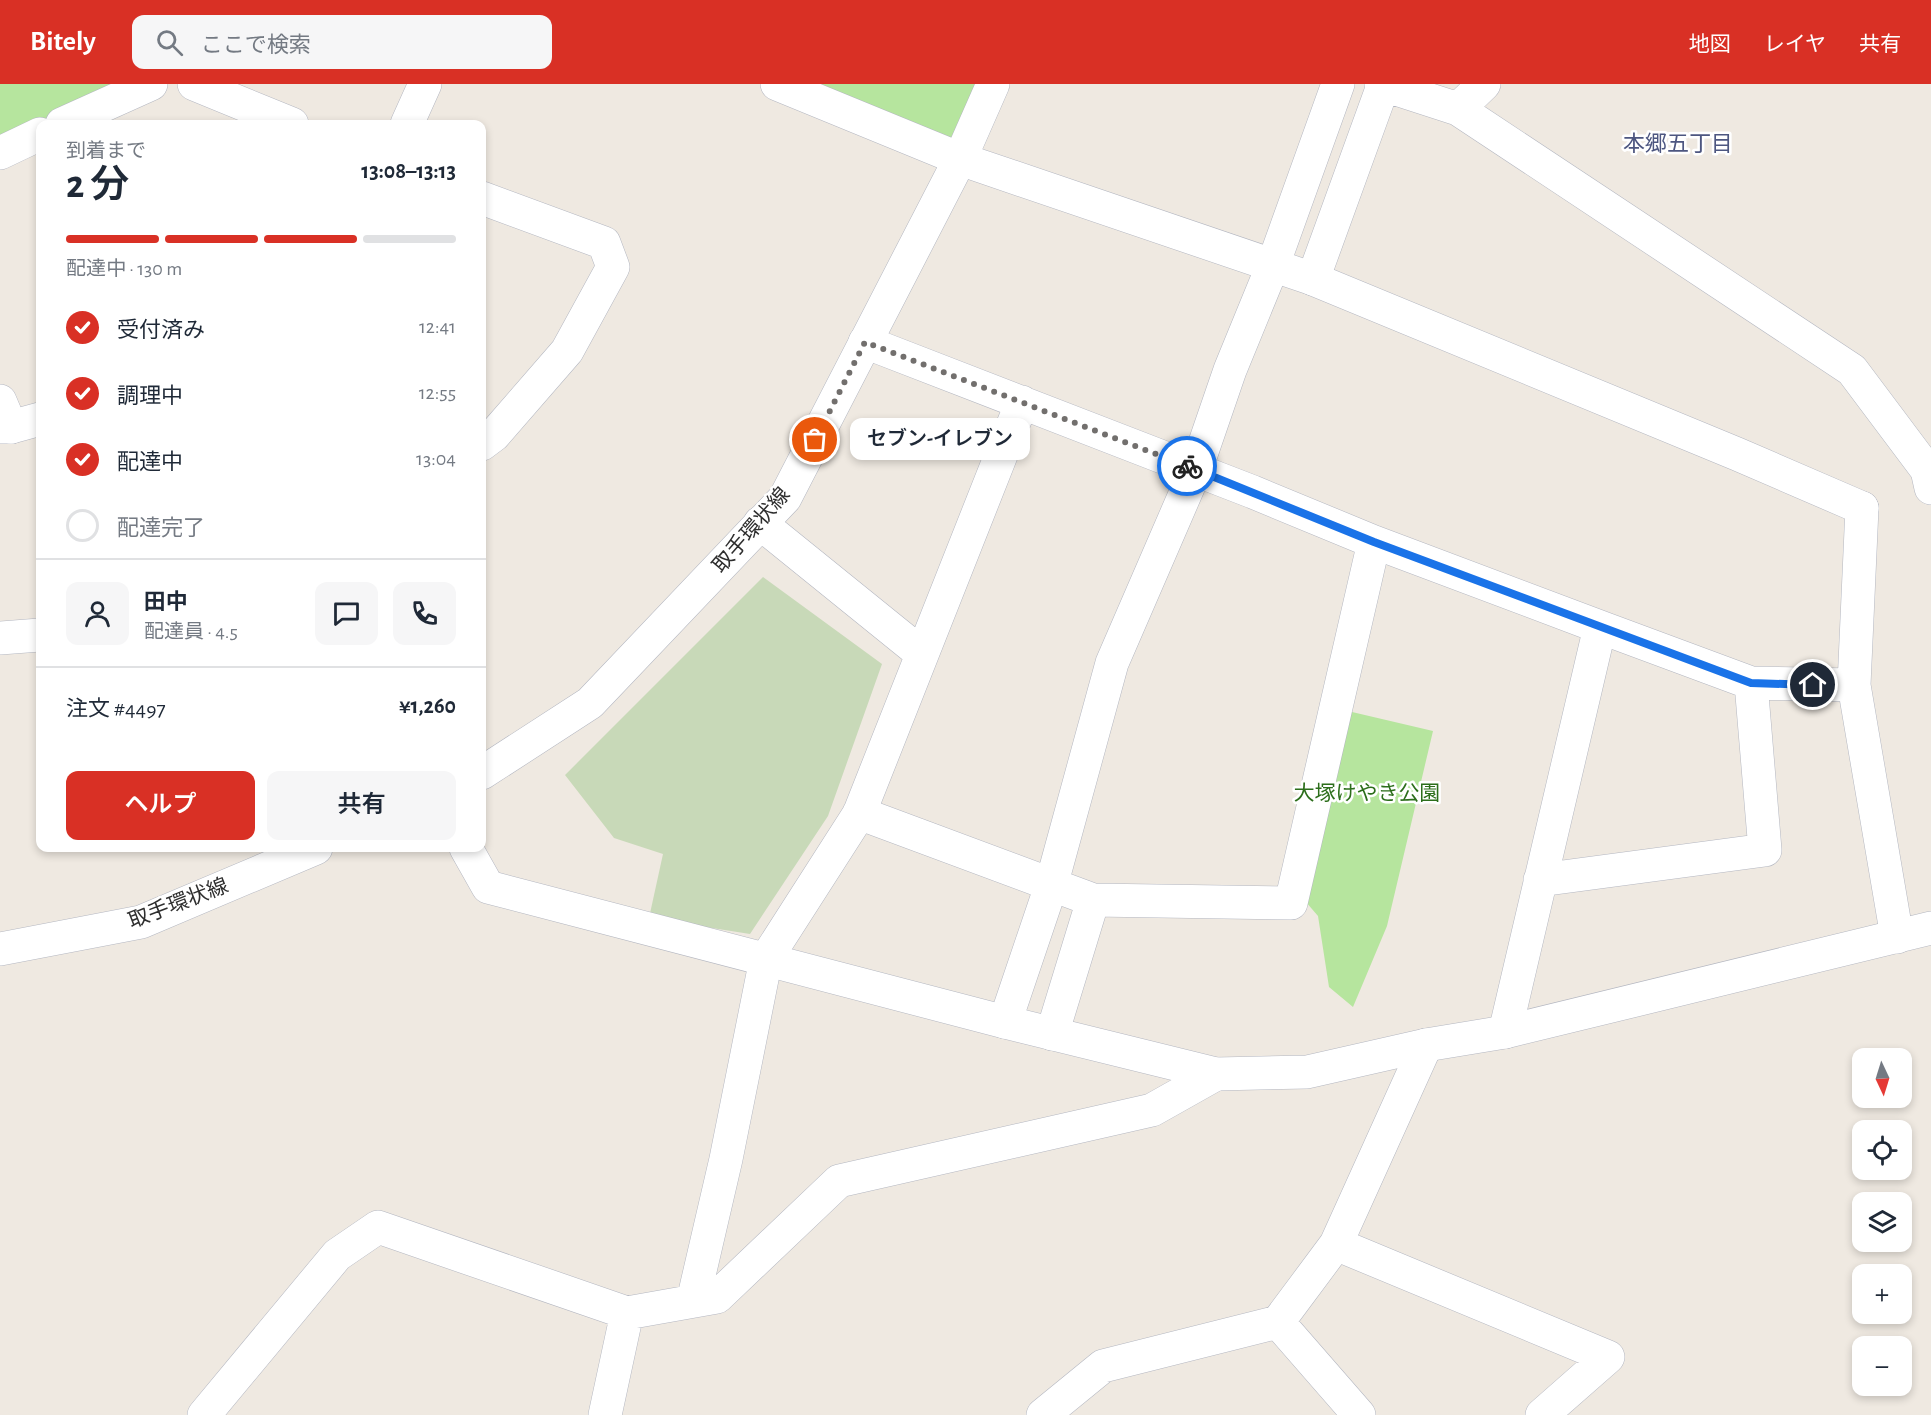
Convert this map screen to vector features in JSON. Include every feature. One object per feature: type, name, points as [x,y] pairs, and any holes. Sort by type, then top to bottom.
[{"type":"street","points":[[71,120],[151,84]]},
{"type":"street","points":[[194,84],[282,120]]},
{"type":"street","points":[[409,120],[425,84]]},
{"type":"street","points":[[777,84],[960,159],[1313,279],[1862,508],[1854,686],[1897,937]]},
{"type":"street","name":"取手環状線","points":[[486,770],[590,703],[785,498],[960,159],[993,84]]},
{"type":"street","points":[[1005,1022],[1051,885],[1112,663],[1196,469],[1230,370],[1273,265],[1338,84]]},
{"type":"street","points":[[1458,110],[1484,84]]},
{"type":"street","points":[[1313,279],[1382,85],[1458,110],[1852,370],[1928,470],[1931,488]]},
{"type":"street","points":[[0,153],[36,136]]},
{"type":"street","points":[[486,199],[604,243],[613,267],[567,351],[494,435],[486,441]]},
{"type":"street","points":[[865,342],[1196,469],[1374,542],[1751,683],[1854,686]]},
{"type":"street","points":[[693,1301],[726,1159],[766,958],[859,813],[1022,402]]},
{"type":"street","points":[[760,523],[922,654]]},
{"type":"street","points":[[859,813],[1093,900],[1291,903],[1374,542]]},
{"type":"street","points":[[1504,1032],[1600,627]]},
{"type":"street","points":[[0,638],[36,635]]},
{"type":"street","points":[[1540,880],[1765,850],[1751,683]]},
{"type":"street","name":"取手環状線","points":[[0,949],[141,922],[307,852]]},
{"type":"street","points":[[468,852],[488,886],[1005,1022],[1216,1074],[1307,1072],[1426,1045],[1504,1032],[1931,928]]},
{"type":"street","points":[[1052,1034],[1093,900]]},
{"type":"street","points":[[1044,1415],[1103,1366],[1278,1322],[1336,1244],[1426,1045]]},
{"type":"street","points":[[204,1415],[337,1255],[378,1227],[627,1313],[717,1297],[839,1181],[1152,1110],[1216,1074]]},
{"type":"street","points":[[1336,1244],[1608,1357],[1542,1415]]},
{"type":"street","points":[[605,1415],[627,1313]]},
{"type":"street","points":[[1278,1322],[1359,1415]]},
{"type":"green space","points":[[0,84],[151,84],[72,120],[36,120],[36,137],[0,153]]},
{"type":"green space","points":[[777,84],[993,84],[960,159]]},
{"type":"green space","points":[[763,577],[882,664],[828,816],[750,934],[649,918],[663,854],[614,838],[565,775]]},
{"type":"green space","name":"大塚けやき公園","points":[[1335,708],[1433,731],[1387,926],[1353,1007],[1329,987],[1318,916],[1293,887]]},
{"type":"way so far","points":[[815,440],[865,342],[1187,466]]},
{"type":"place","name":"セブン-イレブン","points":[[815,440]]},
{"type":"district","name":"本郷五丁目","points":[[1678,143]]},
{"type":"route","points":[[1187,466],[1374,542],[1751,683],[1813,685]]}]
